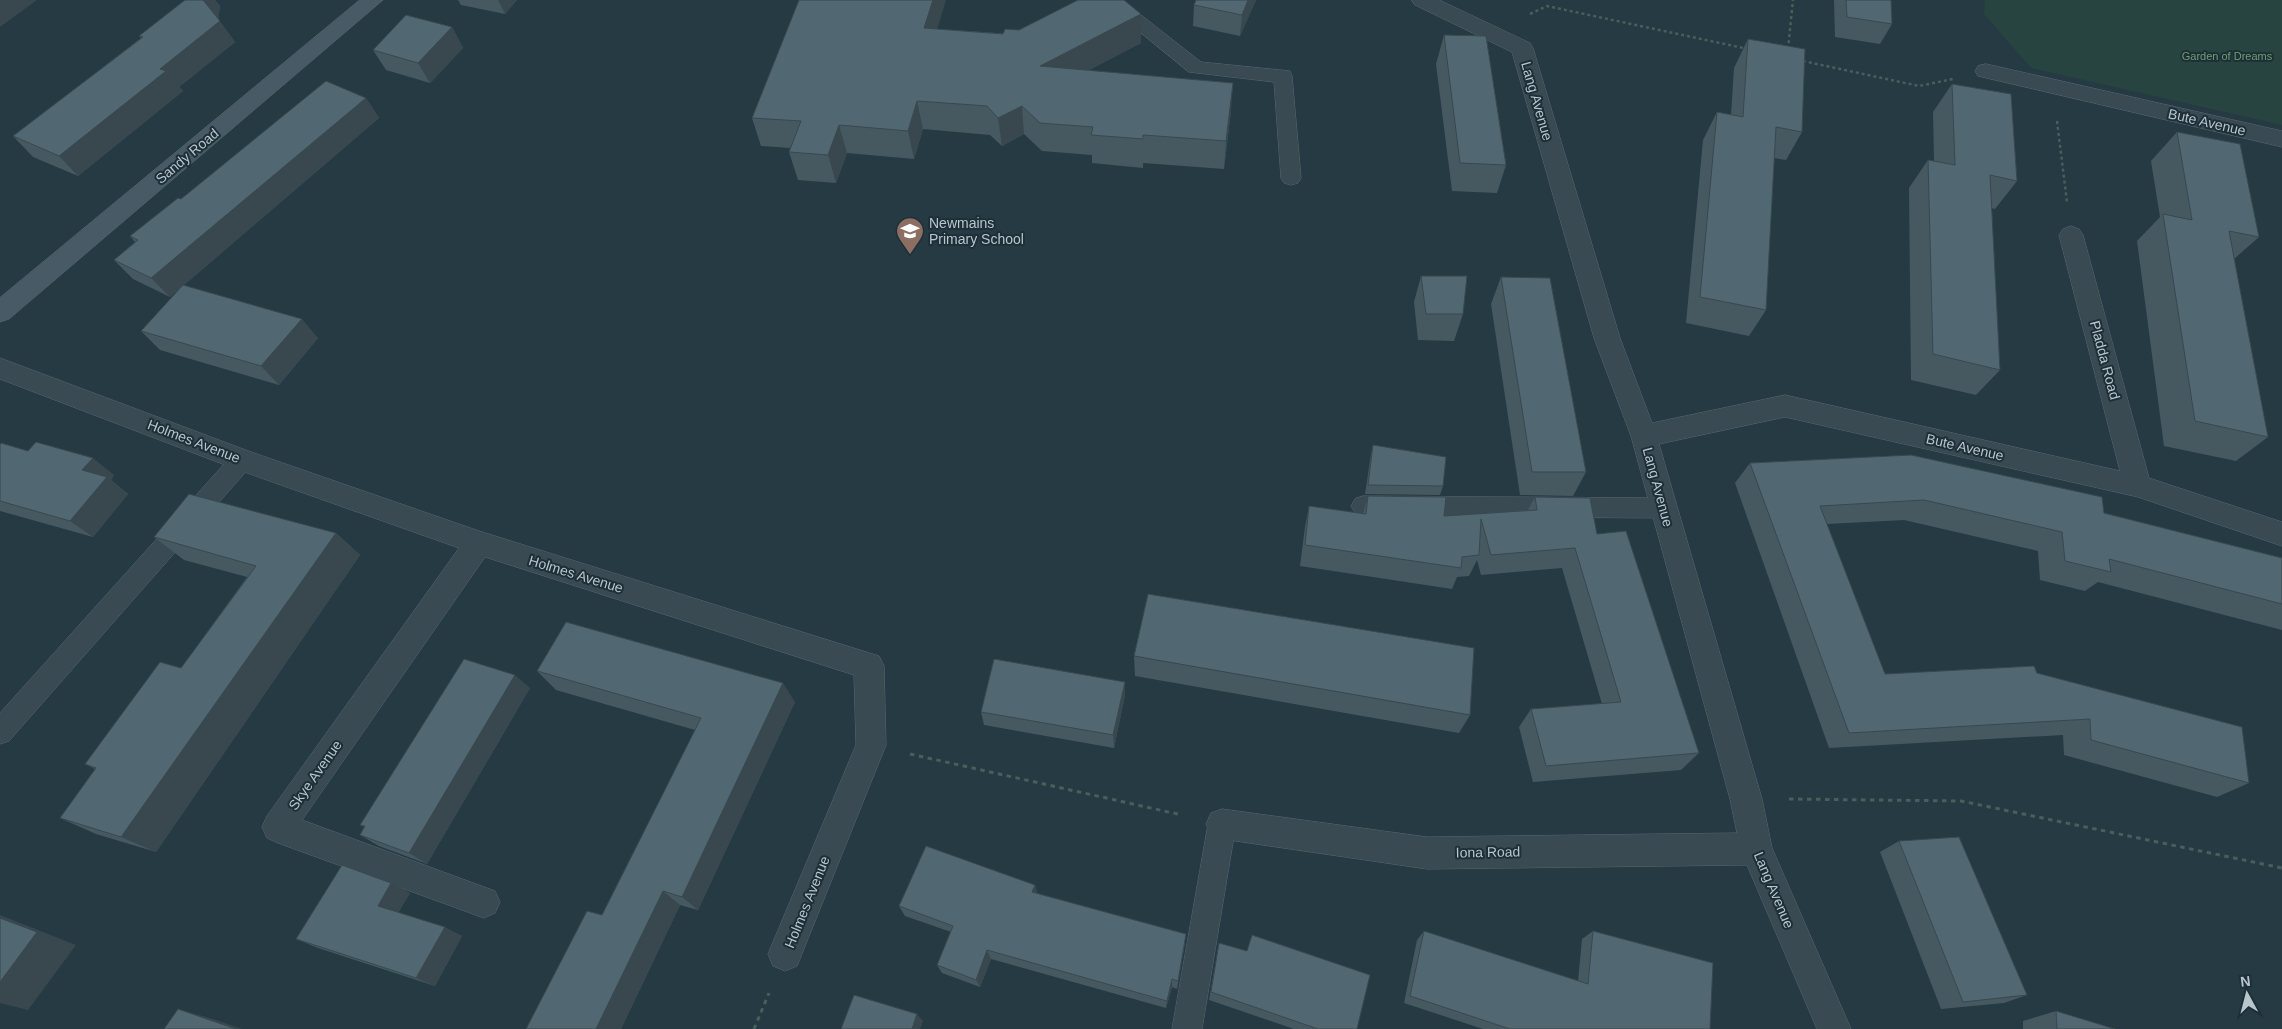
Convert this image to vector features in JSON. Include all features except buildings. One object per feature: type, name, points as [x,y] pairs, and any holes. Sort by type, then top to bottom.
[{"type":"main road","name":"Sandy Road","points":[[0,312],[373,0]]},
{"type":"street","name":"Lang Avenue","points":[[1422,0],[1522,48],[1607,338],[1644,436],[1746,799],[1756,849],[1834,1029]]},
{"type":"street","name":"Bute Avenue","points":[[1986,71],[2282,139]]},
{"type":"street","name":"Pladda Road","points":[[2072,235],[2138,486]]},
{"type":"street","name":"Holmes Avenue","points":[[0,368],[242,460],[479,543],[869,666],[871,744],[785,954]]},
{"type":"street","name":"Bute Avenue","points":[[1644,436],[1785,406],[2138,486],[2282,534]]},
{"type":"street","name":"Skye Avenue","points":[[479,543],[278,827],[484,902]]},
{"type":"street","name":"Iona Road","points":[[1222,824],[1427,853],[1756,849]]},
{"type":"lane","points":[[1110,0],[1196,68],[1283,76],[1291,178]]},
{"type":"lane","points":[[0,732],[242,460]]},
{"type":"lane","points":[[1363,506],[1664,508]]},
{"type":"lane","points":[[1187,1029],[1222,824]]},
{"type":"path","points":[[1787,58],[1793,0]]},
{"type":"path","points":[[1488,32],[1547,6],[1748,49]]},
{"type":"path","points":[[1796,60],[1919,86],[1986,71]]},
{"type":"path","points":[[2052,86],[2072,235]]},
{"type":"path","points":[[871,744],[1222,824]]},
{"type":"path","points":[[1746,799],[1960,801],[2282,868]]},
{"type":"green space","name":"Garden of Dreams","points":[[1985,0],[2282,0],[2282,125],[2031,68],[1984,14]]},
{"type":"place","name":"Newmains Primary School","points":[[910,255]]}]
